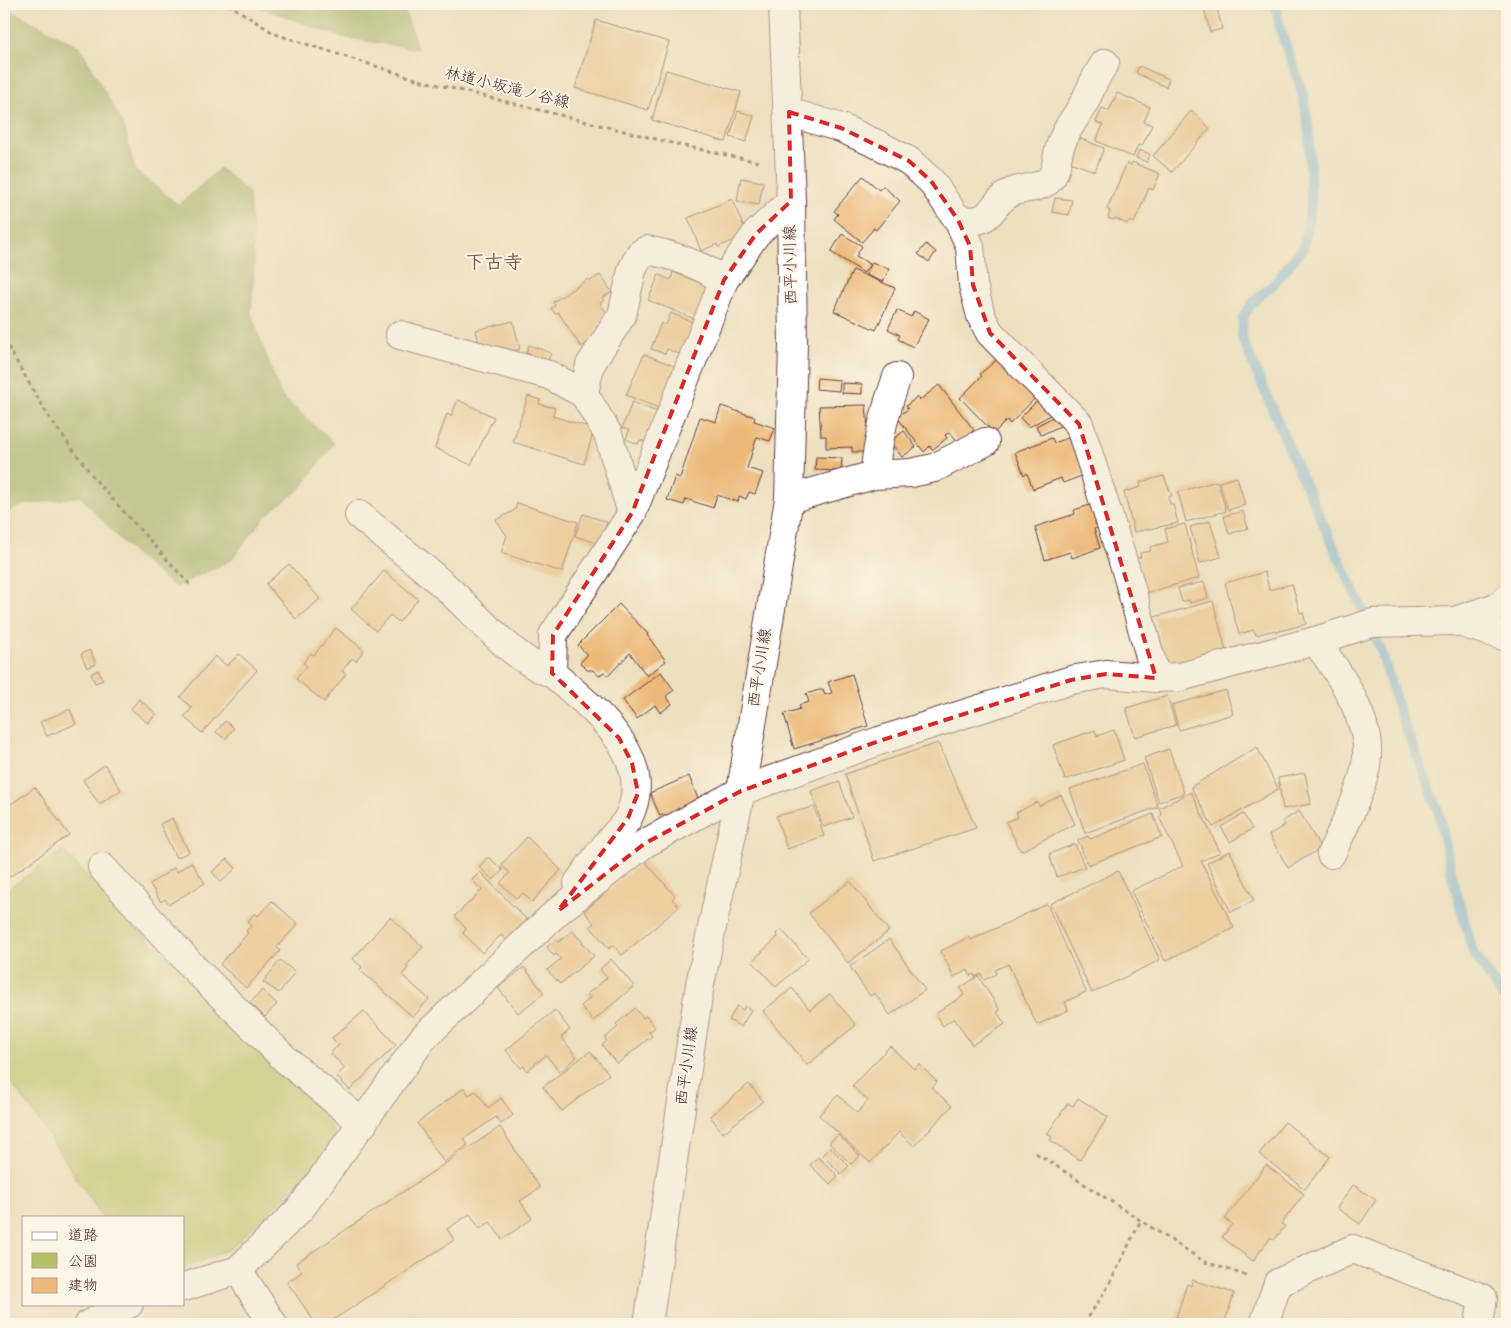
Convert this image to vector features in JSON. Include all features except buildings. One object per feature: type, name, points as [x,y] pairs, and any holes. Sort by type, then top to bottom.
[{"type":"street","name":"西平小川線","points":[[648,1324],[700,984],[741,791],[789,499],[793,344],[789,112],[783,4]]},
{"type":"street","points":[[958,220],[972,221],[985,218],[1009,194],[1033,189],[1048,181],[1056,169],[1059,149],[1066,130],[1085,100],[1095,76],[1105,63]]},
{"type":"street","points":[[789,112],[840,128],[909,161],[931,181],[958,220],[970,246],[973,285],[981,316],[990,333],[1079,424],[1121,555],[1156,678]]},
{"type":"street","points":[[552,673],[553,635],[632,513],[724,280],[756,234],[791,201]]},
{"type":"street","points":[[584,394],[590,365],[622,315],[632,270],[640,254],[647,250],[665,253],[705,268],[724,280]]},
{"type":"street","points":[[400,335],[548,375],[584,394],[608,434],[632,513]]},
{"type":"street","points":[[874,475],[878,442],[886,405],[897,377]]},
{"type":"street","points":[[789,499],[874,475],[911,473],[934,468],[985,442]]},
{"type":"street","points":[[359,515],[447,588],[502,640],[539,669],[552,673],[599,714],[619,738],[632,763],[638,792],[628,818],[558,911]]},
{"type":"street","points":[[185,1287],[238,1270],[301,1208],[363,1124],[391,1080],[423,1038],[558,911],[644,844],[741,791],[879,741],[1071,680],[1106,674],[1156,678],[1180,677],[1315,641],[1372,623],[1455,621],[1498,606],[1507,599]]},
{"type":"street","points":[[1455,621],[1507,637]]},
{"type":"street","points":[[1315,641],[1340,673],[1366,738],[1366,764],[1351,810],[1331,854]]},
{"type":"street","points":[[102,867],[192,966],[286,1060],[363,1124]]},
{"type":"street","points":[[1264,1324],[1278,1283],[1353,1249],[1483,1298],[1480,1324]]},
{"type":"street","points":[[238,1270],[273,1324]]},
{"type":"street","points":[[89,1324],[125,1306]]},
{"type":"path","name":"林道小坂滝ノ谷線","points":[[228,4],[275,34],[419,80],[684,146],[790,168]]},
{"type":"path","points":[[4,340],[50,419],[98,483],[191,586]]},
{"type":"path","points":[[1036,1153],[1140,1222],[1205,1262],[1278,1283]]},
{"type":"path","points":[[1084,1324],[1109,1285],[1140,1222]]},
{"type":"highlighted area","points":[[789,112],[841,128],[909,161],[931,181],[958,220],[970,246],[973,285],[990,333],[1079,424],[1156,678],[1106,674],[1071,680],[879,741],[741,791],[644,844],[558,911],[628,818],[638,793],[632,763],[619,738],[552,673],[553,635],[632,513],[724,280],[756,234],[791,201]]},
{"type":"green space","points":[[252,4],[402,4],[418,49],[341,37]]},
{"type":"green space","points":[[4,7],[80,47],[124,126],[135,171],[179,205],[220,168],[249,193],[254,263],[251,314],[281,396],[334,443],[300,489],[266,515],[231,560],[175,587],[136,556],[80,496],[23,505],[4,513]]},
{"type":"green space","points":[[63,850],[126,919],[185,973],[326,1119],[336,1137],[302,1180],[230,1249],[185,1268],[185,1216],[101,1216],[29,1106],[4,1074],[4,892]]},
{"type":"waterway","points":[[1276,4],[1280,29],[1304,97],[1309,132],[1311,204],[1303,248],[1274,284],[1253,302],[1243,317],[1242,338],[1299,471],[1381,650],[1399,711],[1438,810],[1453,880],[1473,952],[1507,1003]]},
{"type":"district","name":"下古寺","points":[[494,264]]}]
